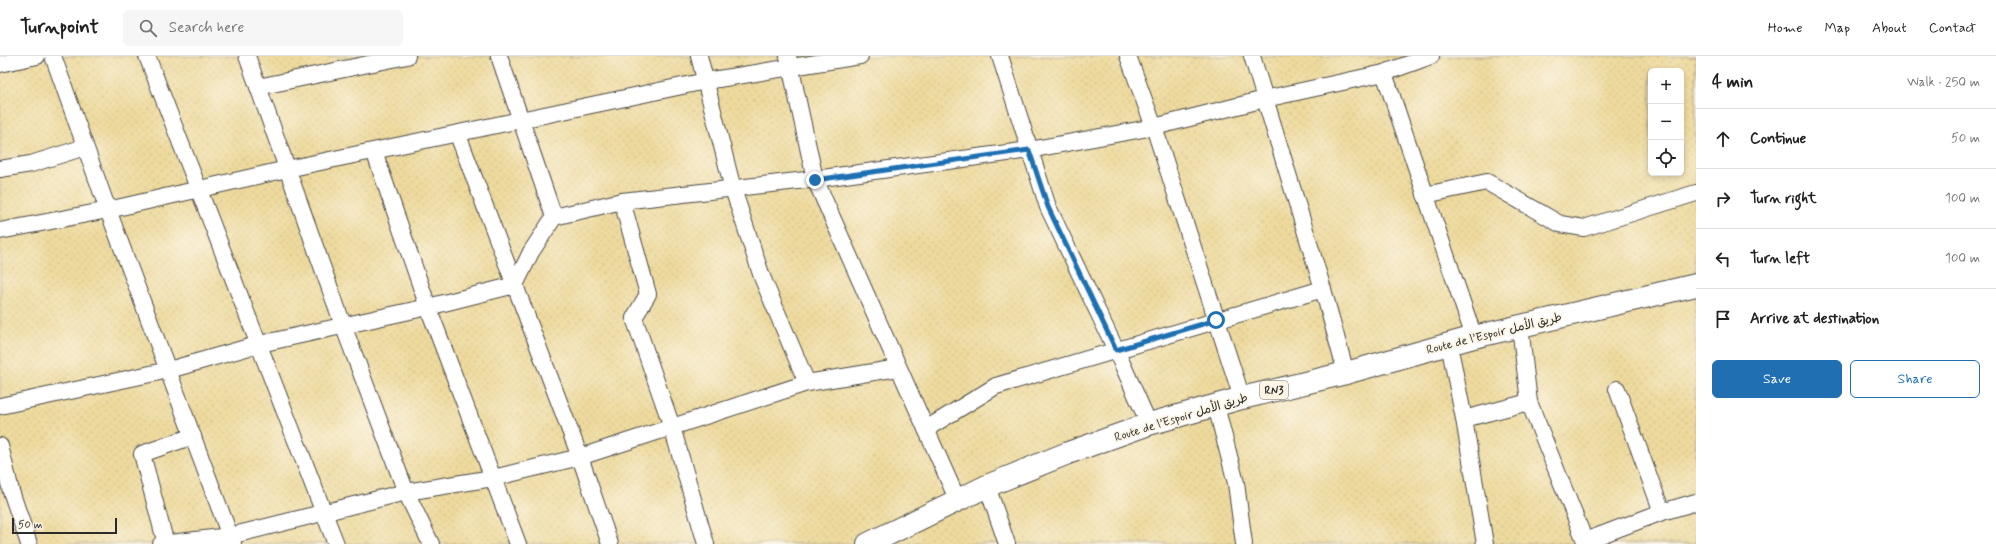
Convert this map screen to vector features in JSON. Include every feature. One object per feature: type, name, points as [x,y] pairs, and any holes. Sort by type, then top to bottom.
[{"type":"highway","name":"Route de l’Espoir طريق الأمل","points":[[878,541],[987,486],[1068,453],[1149,424],[1242,398],[1346,373],[1449,344],[1696,285]]},
{"type":"street","points":[[0,64],[37,56]]},
{"type":"street","points":[[53,56],[108,210],[232,540]]},
{"type":"street","points":[[148,56],[336,544]]},
{"type":"street","points":[[247,56],[286,169],[343,325],[406,492],[431,544]]},
{"type":"street","points":[[258,87],[407,56]]},
{"type":"street","points":[[500,56],[554,218]]},
{"type":"street","points":[[699,56],[733,189],[762,277],[807,383]]},
{"type":"street","points":[[0,231],[108,210],[286,169],[522,121],[790,62],[860,56]]},
{"type":"street","points":[[1000,56],[1048,207],[1116,350],[1149,424]]},
{"type":"street","points":[[1128,56],[1154,127],[1242,398]]},
{"type":"street","points":[[1252,56],[1323,289],[1346,373]]},
{"type":"street","points":[[516,284],[531,252],[554,218],[622,201],[815,180],[1029,150],[1154,127],[1265,99],[1384,73],[1431,56]]},
{"type":"street","points":[[790,62],[815,180],[958,501]]},
{"type":"street","points":[[1384,73],[1474,338]]},
{"type":"street","points":[[458,134],[516,284],[580,457],[610,544]]},
{"type":"street","points":[[0,169],[31,164],[85,147]]},
{"type":"street","points":[[374,151],[428,306],[518,544]]},
{"type":"street","points":[[1425,195],[1487,182],[1560,224],[1584,228],[1696,193]]},
{"type":"street","points":[[622,201],[648,294],[634,318],[672,427],[706,544]]},
{"type":"street","points":[[0,406],[169,370],[260,344],[428,306],[516,284]]},
{"type":"street","points":[[926,429],[996,386],[1323,289]]},
{"type":"street","points":[[1520,326],[1529,402],[1585,543],[1662,512],[1696,502]]},
{"type":"street","points":[[1449,344],[1464,419],[1485,544]]},
{"type":"street","points":[[193,436],[142,454],[164,544],[232,540],[325,513],[406,492],[493,478],[580,457],[807,383],[898,368]]},
{"type":"street","points":[[1617,389],[1662,512]]},
{"type":"street","points":[[1464,419],[1529,402]]},
{"type":"street","points":[[1216,406],[1236,483],[1244,544]]},
{"type":"street","points":[[0,446],[11,491],[29,544]]},
{"type":"street","points":[[987,486],[1007,544]]},
{"type":"sand","points":[[0,56],[1696,56],[1696,544],[0,544]]},
{"type":"route","points":[[815,180],[1029,150],[1048,207],[1116,350],[1216,320]]}]
